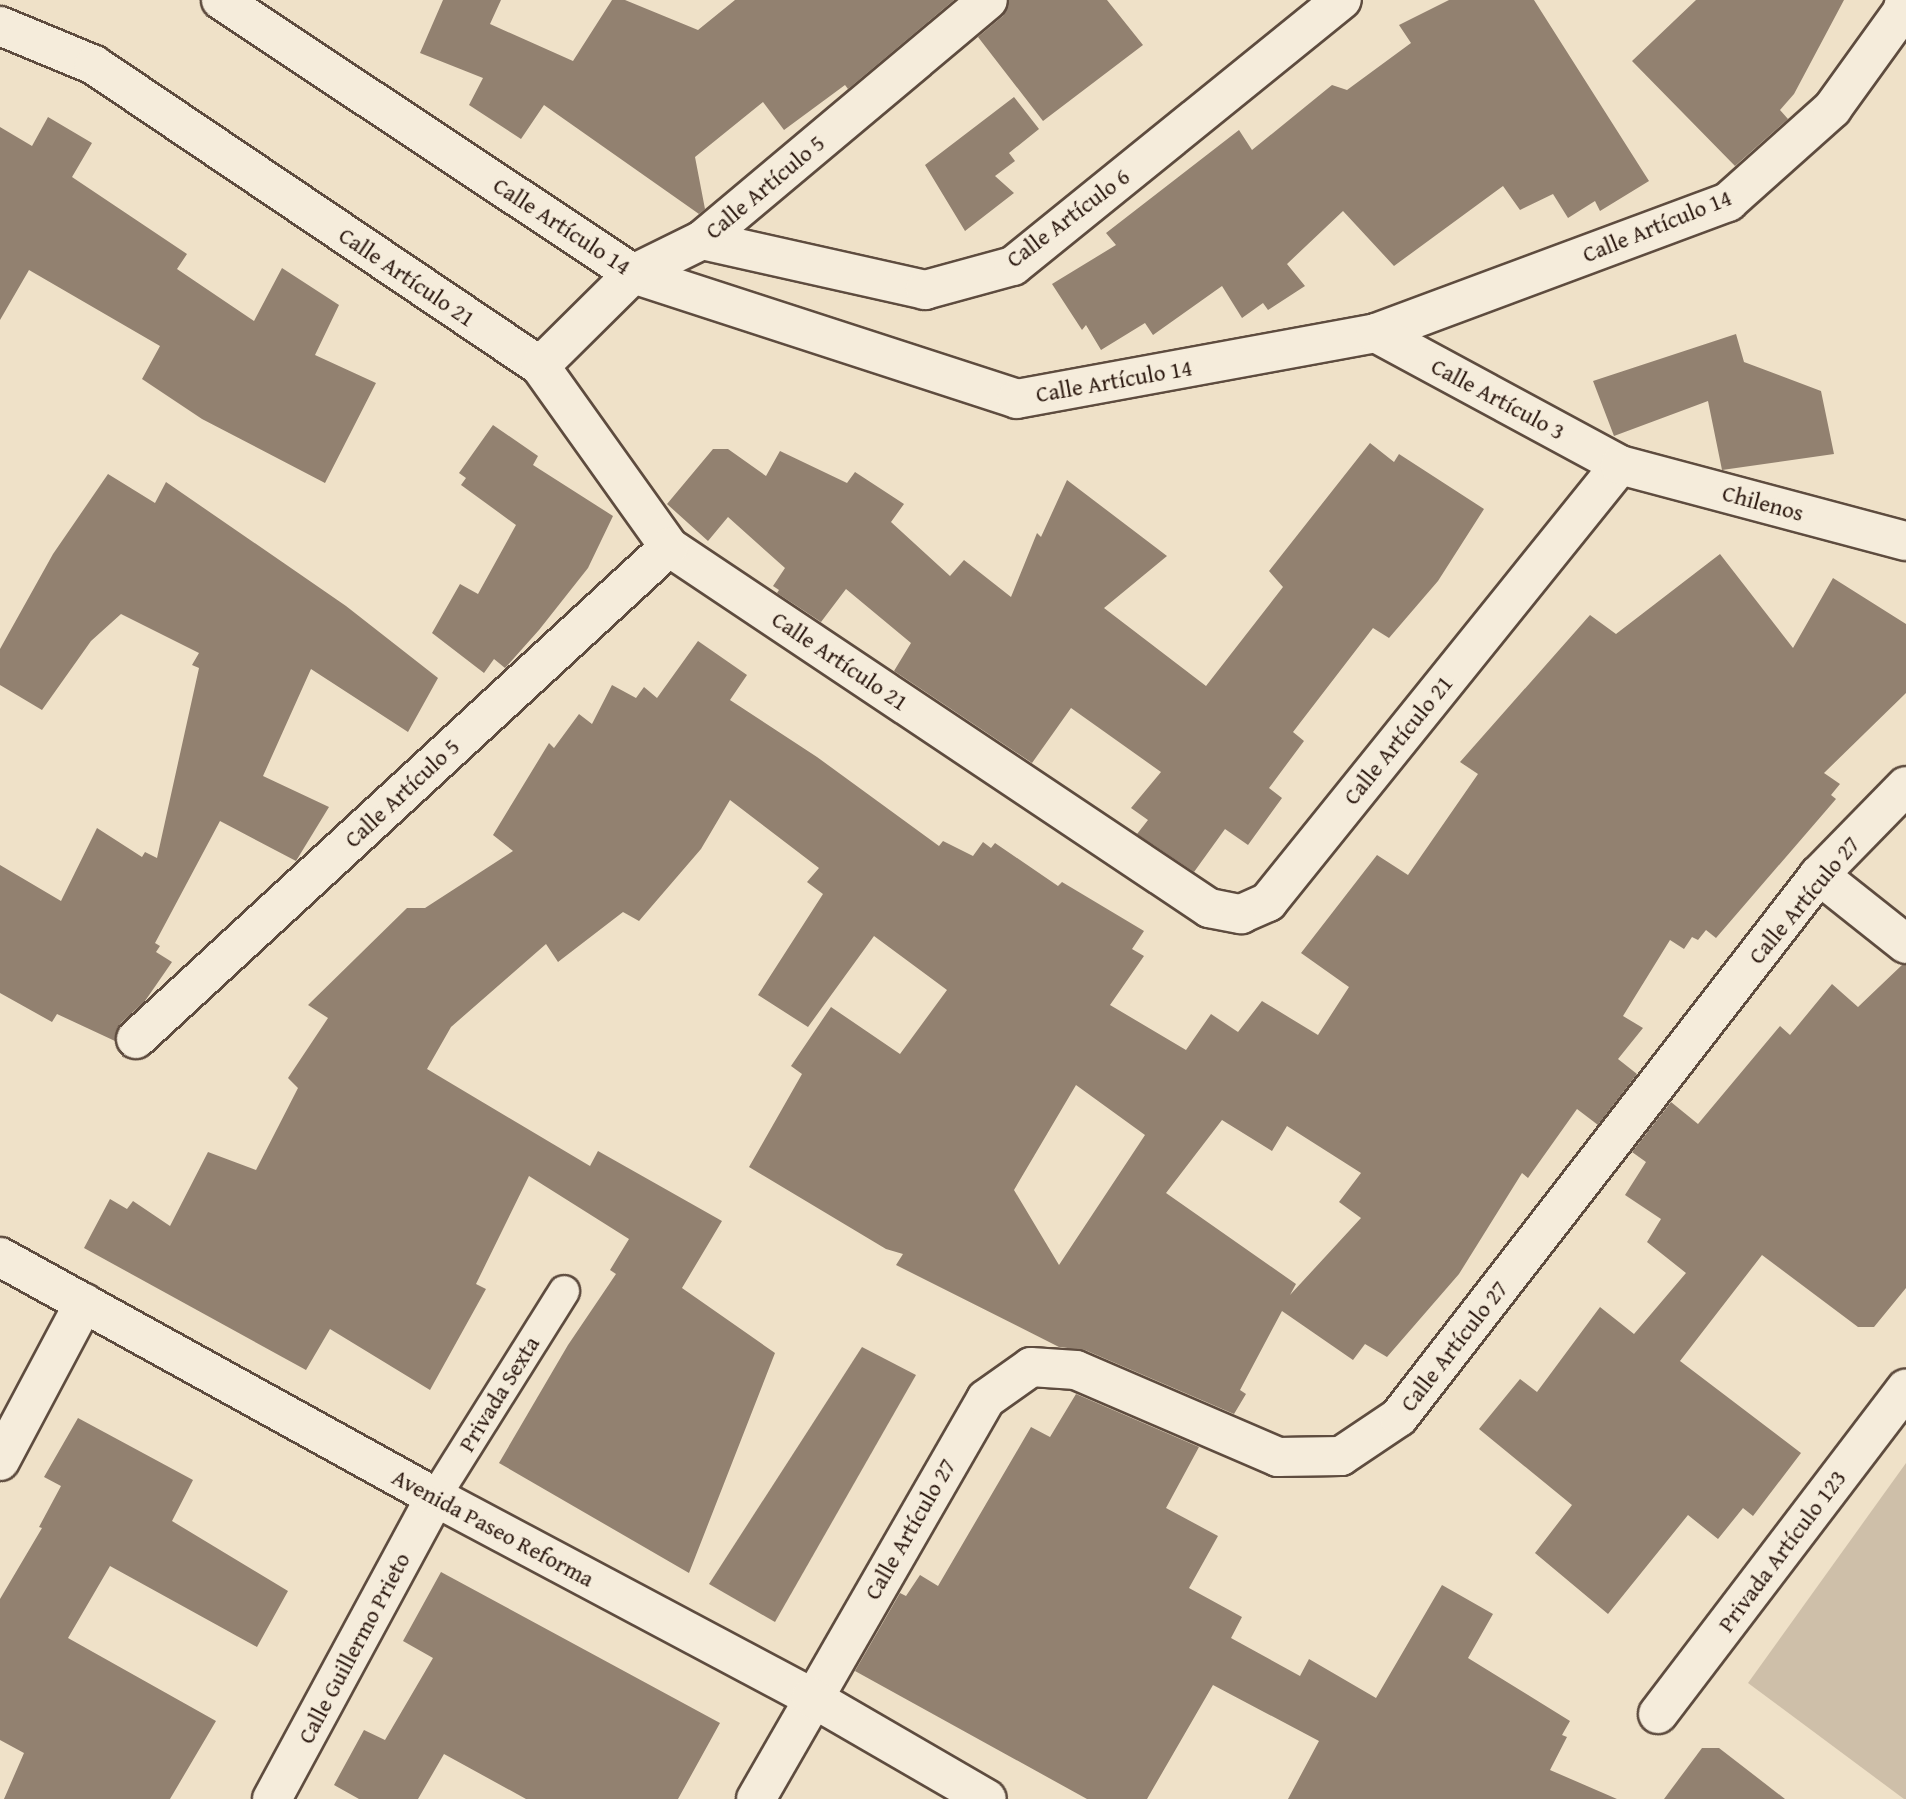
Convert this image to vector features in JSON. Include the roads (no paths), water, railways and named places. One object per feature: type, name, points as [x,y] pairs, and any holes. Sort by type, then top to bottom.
[{"type":"street","name":"Calle Artículo 14","points":[[221,0],[633,274],[1017,399],[1376,333],[1728,202],[1832,109],[1902,12],[1905,0]]},
{"type":"street","name":"Calle Artículo 5","points":[[540,366],[633,274],[702,240],[988,0]]},
{"type":"street","name":"Calle Artículo 6","points":[[702,240],[925,290],[1013,266],[1342,0]]},
{"type":"street","name":"Calle Artículo 21","points":[[0,26],[94,65],[540,366],[668,547],[1209,908],[1241,914],[1268,902],[1620,465]]},
{"type":"street","name":"Calle Artículo 3","points":[[1376,333],[1620,465]]},
{"type":"street","name":"Chilenos","points":[[1620,465],[1906,541]]},
{"type":"street","name":"Calle Artículo 5","points":[[136,1039],[668,547]]},
{"type":"street","name":"Calle Artículo 27","points":[[756,1799],[811,1697],[986,1399],[1031,1367],[1076,1370],[1278,1457],[1341,1455],[1399,1417],[1819,875],[1906,786]]},
{"type":"street","points":[[1819,875],[1906,944]]},
{"type":"street","name":"Avenida Paseo Reforma","points":[[0,1257],[435,1497],[811,1697],[987,1799]]},
{"type":"street","points":[[0,1461],[84,1303]]},
{"type":"street","name":"Privada Artículo 123","points":[[1658,1714],[1906,1389]]},
{"type":"street","name":"Calle Guillermo Prieto","points":[[272,1799],[435,1497]]},
{"type":"lane","name":"Privada Sexta","points":[[435,1497],[564,1291]]}]
